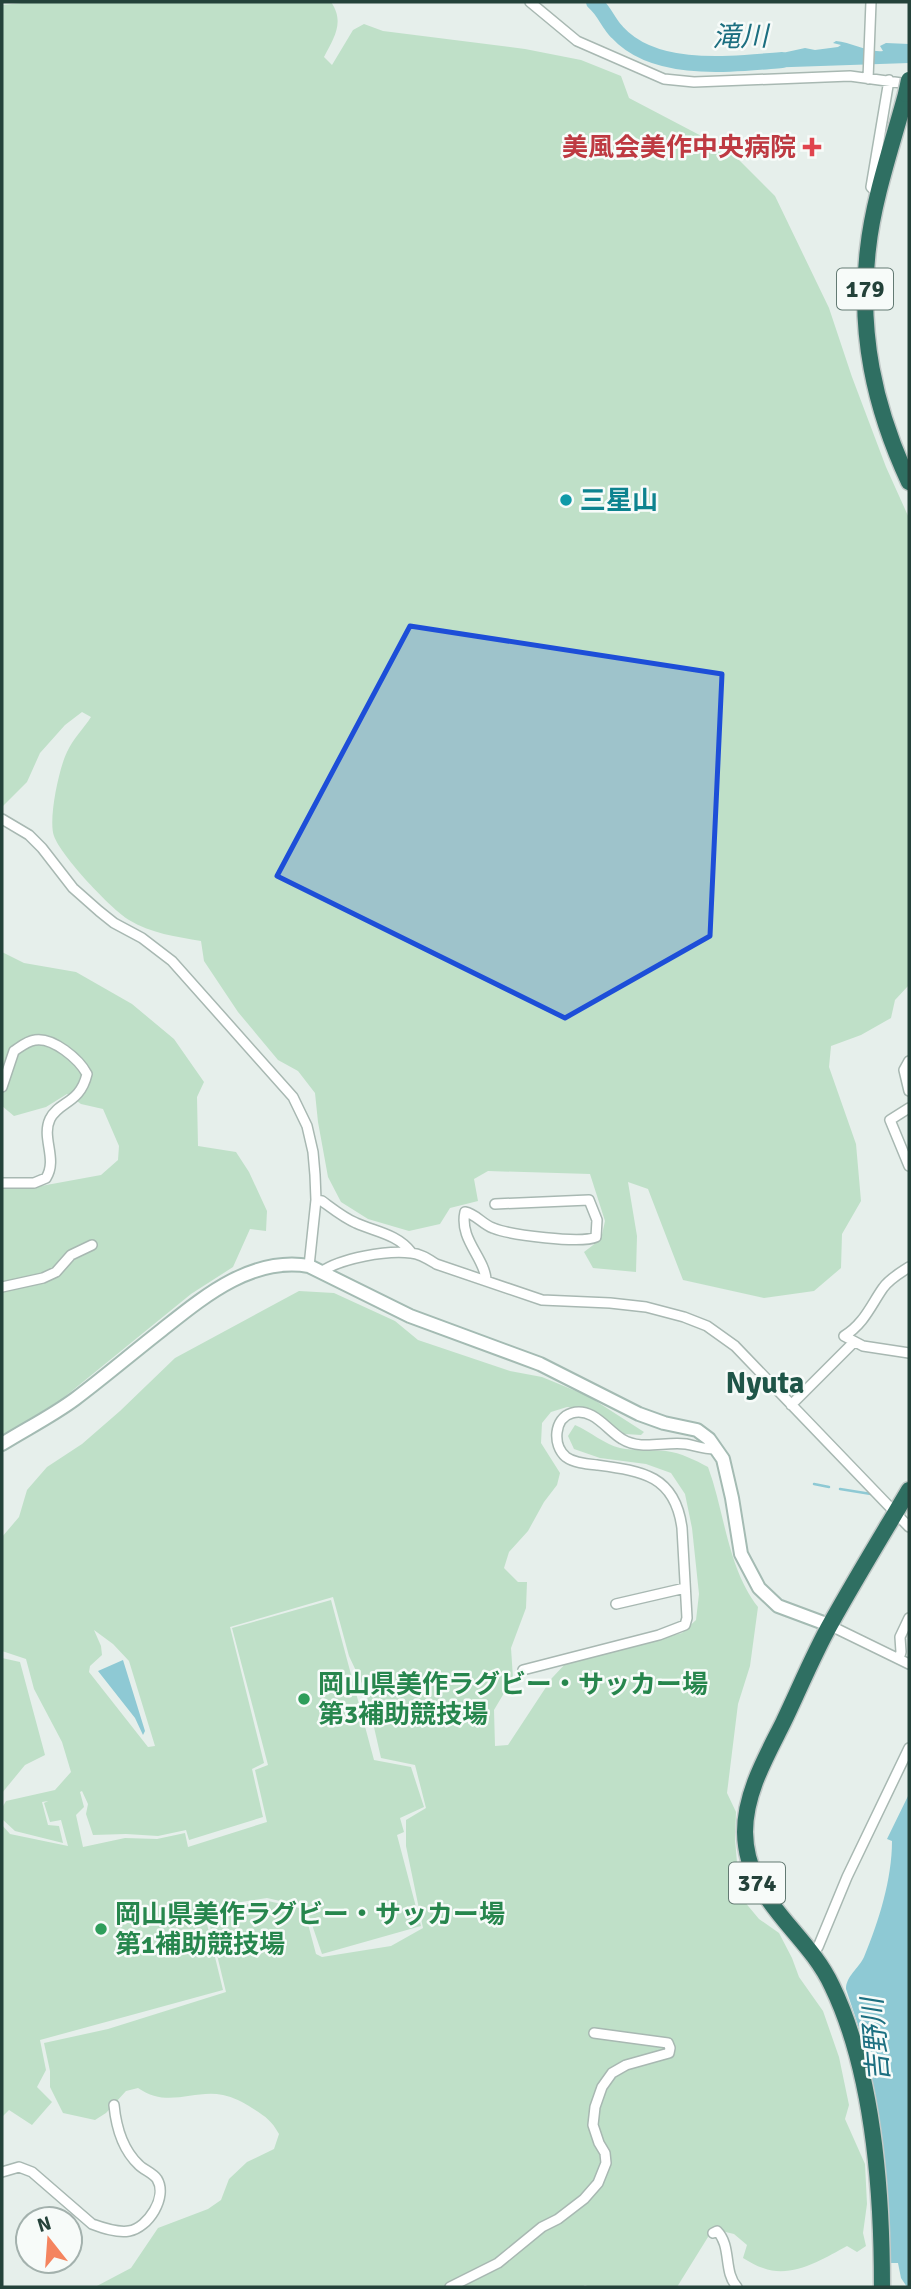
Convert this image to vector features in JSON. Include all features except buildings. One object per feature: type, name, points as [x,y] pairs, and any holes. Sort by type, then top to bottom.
[{"type":"highway","name":"179","points":[[907,471],[880,408],[872,375],[864,315],[868,247],[908,86]]},
{"type":"highway","name":"374","points":[[882,2287],[880,2204],[867,2104],[850,2031],[833,1987],[813,1954],[758,1885],[746,1849],[745,1831],[746,1813],[756,1779],[830,1625],[909,1490]]},
{"type":"street","points":[[530,2],[577,41],[664,79],[694,82],[868,76],[908,86]]},
{"type":"street","points":[[868,76],[870,5]]},
{"type":"street","points":[[879,195],[871,187],[889,80]]},
{"type":"street","points":[[2,819],[36,841],[73,888],[99,911],[172,961],[293,1097],[307,1126],[313,1152],[316,1200],[315,1269]]},
{"type":"street","points":[[2,1087],[14,1051],[35,1040],[50,1042],[83,1066],[87,1074],[85,1085],[73,1100],[50,1119],[47,1131],[51,1171],[46,1178],[34,1182],[2,1183]]},
{"type":"street","points":[[909,1061],[904,1070],[909,1091]]},
{"type":"street","points":[[909,1108],[890,1120],[909,1166]]},
{"type":"street","points":[[316,1200],[322,1201],[356,1223],[382,1231],[411,1252]]},
{"type":"street","points":[[486,1279],[468,1239],[463,1216],[465,1212],[490,1228],[524,1235],[582,1240],[596,1237],[597,1220],[589,1200],[495,1204]]},
{"type":"street","points":[[2,1287],[43,1278],[56,1272],[71,1255],[92,1245]]},
{"type":"street","points":[[315,1269],[355,1258],[411,1252],[423,1255],[436,1264],[542,1300],[646,1307],[707,1326],[735,1346],[909,1527]]},
{"type":"street","points":[[2,1444],[74,1400],[205,1295],[242,1276],[295,1264],[315,1269],[432,1325],[540,1364],[639,1414],[697,1430],[718,1449],[723,1460],[741,1554],[759,1588],[778,1606],[830,1625],[909,1664]]},
{"type":"street","points":[[909,1267],[883,1286],[866,1317],[845,1336],[854,1342],[909,1353]]},
{"type":"street","points":[[791,1405],[854,1342]]},
{"type":"street","points":[[523,1670],[659,1634],[685,1625],[687,1618],[680,1513],[667,1489],[659,1480],[645,1474],[579,1463],[566,1457],[559,1448],[556,1435],[565,1416],[583,1412],[594,1416],[623,1440],[638,1445],[685,1444],[709,1450],[718,1449]]},
{"type":"street","points":[[616,1604],[685,1588]]},
{"type":"street","points":[[899,1659],[900,1637],[909,1618]]},
{"type":"street","points":[[813,1954],[909,1748]]},
{"type":"street","points":[[450,2287],[498,2263],[542,2227],[558,2219],[584,2199],[598,2183],[606,2163],[605,2153],[593,2125],[595,2107],[602,2087],[612,2073],[626,2065],[669,2053],[668,2043],[594,2033]]},
{"type":"street","points":[[2,2172],[19,2167],[32,2172],[92,2224],[104,2229],[127,2232],[137,2229],[156,2209],[159,2187],[157,2179],[138,2164],[120,2136],[114,2105]]},
{"type":"street","points":[[713,2233],[717,2231],[723,2237],[730,2277],[737,2287]]},
{"type":"highlighted area","points":[[410,626],[722,674],[710,936],[565,1018],[277,876]]},
{"type":"green space","points":[[32,2],[331,2],[338,23],[324,57],[332,65],[353,30],[364,24],[383,31],[525,49],[581,60],[621,76],[629,98],[730,151],[775,196],[829,308],[886,467],[909,518],[909,985],[895,1000],[891,1018],[861,1035],[831,1046],[829,1067],[856,1144],[861,1201],[842,1234],[841,1268],[814,1291],[764,1298],[683,1280],[648,1189],[628,1182],[637,1236],[636,1272],[593,1268],[584,1252],[601,1239],[605,1221],[590,1174],[488,1171],[474,1179],[478,1201],[450,1208],[440,1224],[409,1231],[368,1219],[341,1202],[328,1177],[315,1093],[298,1071],[278,1060],[238,1012],[204,961],[201,941],[155,931],[129,920],[87,881],[58,845],[52,818],[61,770],[69,747],[91,717],[82,712],[65,725],[40,753],[27,782],[2,807],[2,5]]},
{"type":"green space","points":[[2,952],[24,963],[76,972],[132,1004],[174,1039],[204,1082],[197,1097],[198,1146],[236,1152],[249,1172],[267,1211],[266,1231],[250,1229],[233,1267],[191,1294],[62,1399],[2,1436],[2,1186],[30,1188],[101,1175],[118,1160],[119,1146],[103,1109],[81,1104],[67,1094],[46,1107],[14,1116],[2,1106]]},
{"type":"green space","points":[[299,1291],[334,1293],[395,1321],[418,1340],[510,1371],[542,1377],[588,1396],[644,1432],[641,1435],[625,1434],[587,1409],[567,1407],[551,1412],[542,1423],[541,1443],[560,1473],[557,1485],[528,1531],[509,1552],[504,1568],[518,1582],[527,1582],[526,1608],[511,1648],[513,1678],[494,1710],[495,1746],[508,1745],[552,1678],[566,1663],[682,1633],[696,1620],[699,1594],[692,1528],[685,1494],[671,1473],[646,1464],[600,1458],[574,1449],[568,1436],[575,1425],[620,1448],[672,1452],[708,1467],[733,1557],[758,1607],[750,1666],[738,1704],[727,1793],[736,1812],[738,1874],[744,1901],[759,1919],[779,1933],[799,1977],[823,2011],[839,2057],[849,2105],[845,2119],[865,2164],[867,2204],[863,2233],[866,2246],[857,2252],[847,2246],[807,2266],[774,2271],[743,2258],[747,2245],[734,2234],[713,2229],[677,2287],[95,2287],[131,2268],[158,2228],[208,2209],[221,2200],[229,2179],[247,2162],[274,2149],[279,2134],[268,2119],[238,2100],[223,2095],[201,2094],[170,2098],[149,2094],[138,2088],[126,2091],[106,2113],[95,2120],[63,2113],[50,2087],[50,2071],[44,2043],[108,2029],[226,1992],[209,1922],[228,1907],[268,1901],[304,1909],[316,1954],[322,1957],[391,1946],[423,1928],[406,1846],[406,1820],[426,1808],[415,1765],[381,1758],[366,1692],[349,1656],[333,1597],[230,1627],[264,1763],[252,1769],[263,1817],[189,1840],[186,1830],[158,1836],[93,1835],[86,1814],[88,1804],[82,1791],[80,1792],[84,1807],[76,1815],[83,1847],[125,1838],[157,1839],[185,1833],[188,1847],[267,1822],[255,1770],[268,1765],[232,1628],[331,1600],[374,1760],[411,1767],[424,1807],[400,1818],[404,1832],[397,1835],[421,1926],[322,1954],[306,1907],[267,1898],[228,1904],[206,1920],[223,1990],[40,2040],[46,2070],[37,2087],[52,2102],[32,2125],[9,2110],[2,2117],[2,1825],[10,1834],[68,1846],[61,1820],[50,1822],[44,1803],[48,1801],[42,1802],[48,1825],[59,1826],[63,1843],[15,1831],[2,1819],[2,1808],[6,1801],[55,1790],[71,1772],[62,1742],[34,1689],[26,1659],[2,1651],[2,1537],[19,1517],[27,1490],[47,1467],[82,1444],[175,1358]],"holes":[[[94,1630],[113,1644],[129,1661],[155,1746],[148,1747],[89,1672],[90,1666],[102,1655]]]},
{"type":"green space","points":[[2,1658],[20,1662],[45,1755],[25,1765],[2,1793]]},
{"type":"water","points":[[836,41],[878,51],[883,51],[880,46],[886,43],[909,44],[909,63],[762,68],[764,57],[805,48],[815,50],[841,45],[833,43]]},
{"type":"water","points":[[123,1660],[145,1731],[143,1735],[135,1718],[98,1671]]},
{"type":"water","name":"吉野川","points":[[909,1794],[907,2287],[901,2278],[898,2263],[890,2263],[886,2180],[879,2126],[862,2045],[864,2043],[846,1989],[848,1980],[864,1957],[879,1914],[891,1855],[892,1841],[887,1839]]},
{"type":"waterway","name":"滝川","points":[[594,2],[617,32],[652,55],[672,60],[717,64],[782,60]]},
{"type":"waterway","points":[[814,1484],[829,1487]]},
{"type":"waterway","points":[[840,1489],[871,1494]]},
{"type":"place","name":"美風会美作中央病院","points":[[812,147]]},
{"type":"place","name":"三星山","points":[[566,500]]},
{"type":"place","name":"岡山県美作ラグビー・サッカー場 第3補助競技場","points":[[304,1699]]},
{"type":"place","name":"岡山県美作ラグビー・サッカー場 第1補助競技場","points":[[101,1929]]},
{"type":"district","name":"Nyuta","points":[[765,1383]]}]
